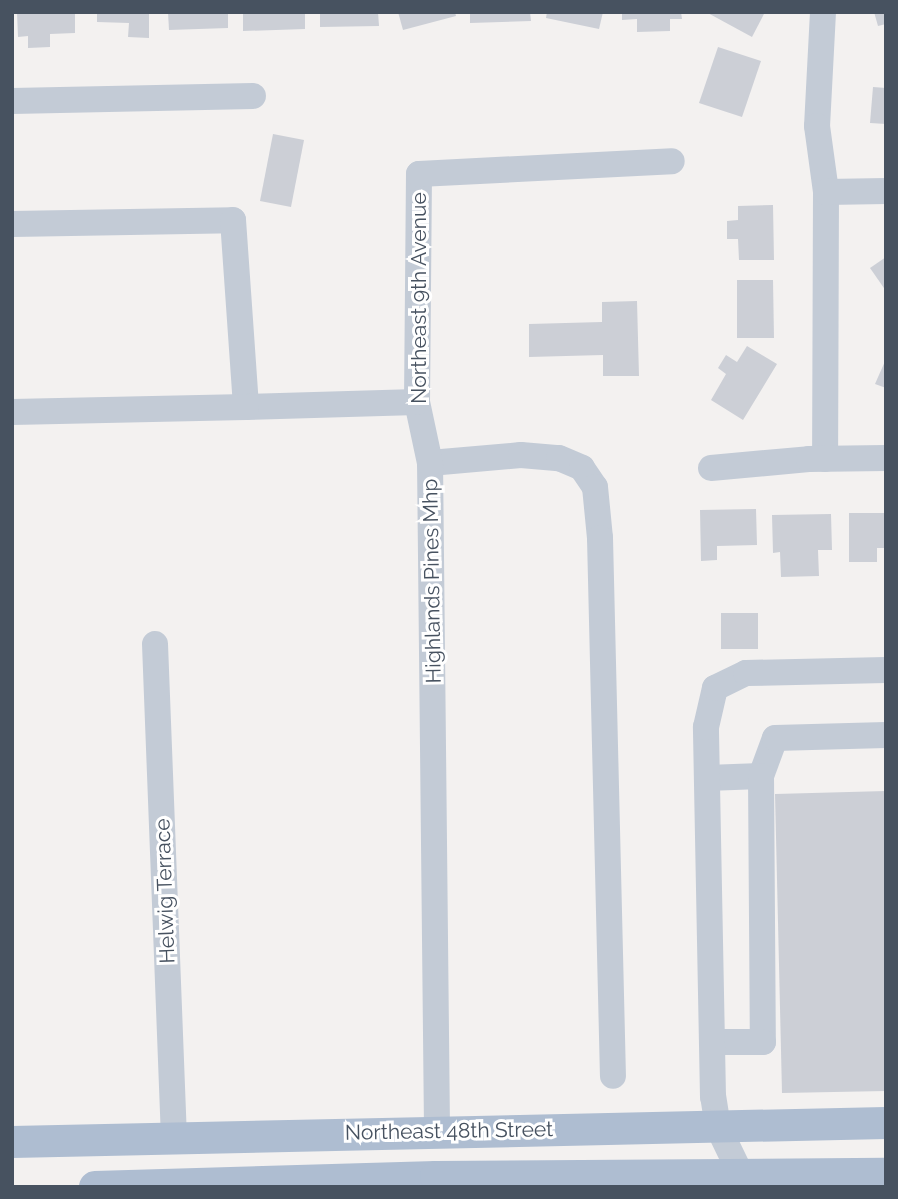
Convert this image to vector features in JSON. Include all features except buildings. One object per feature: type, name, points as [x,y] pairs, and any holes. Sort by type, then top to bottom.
[{"type":"main road","name":"Northeast 48th Street","points":[[12,1142],[438,1129],[886,1123]]},
{"type":"main road","points":[[219,1185],[234,1160],[255,1150],[450,1144],[501,1129]]},
{"type":"main road","points":[[95,1187],[867,1179]]},
{"type":"street","points":[[822,12],[817,126],[826,192],[825,459]]},
{"type":"street","points":[[12,101],[253,96]]},
{"type":"street","name":"Northeast 9th Avenue","points":[[430,463],[417,402],[419,174],[672,162]]},
{"type":"street","points":[[826,192],[886,191]]},
{"type":"street","points":[[12,224],[233,220],[246,407]]},
{"type":"street","points":[[12,412],[417,402]]},
{"type":"street","name":"Highlands Pines Mhp","points":[[438,1129],[430,463],[521,455],[559,458],[583,468],[594,487],[600,538],[613,1076]]},
{"type":"street","points":[[711,468],[825,459],[886,458]]},
{"type":"street","name":"Helwig Terrace","points":[[155,645],[174,1138]]},
{"type":"street","points":[[746,1181],[718,1127],[712,1042],[706,727],[716,688],[746,673],[886,670]]},
{"type":"street","points":[[712,1042],[762,1042],[761,776],[775,738],[886,735]]},
{"type":"street","points":[[707,778],[761,776]]}]
